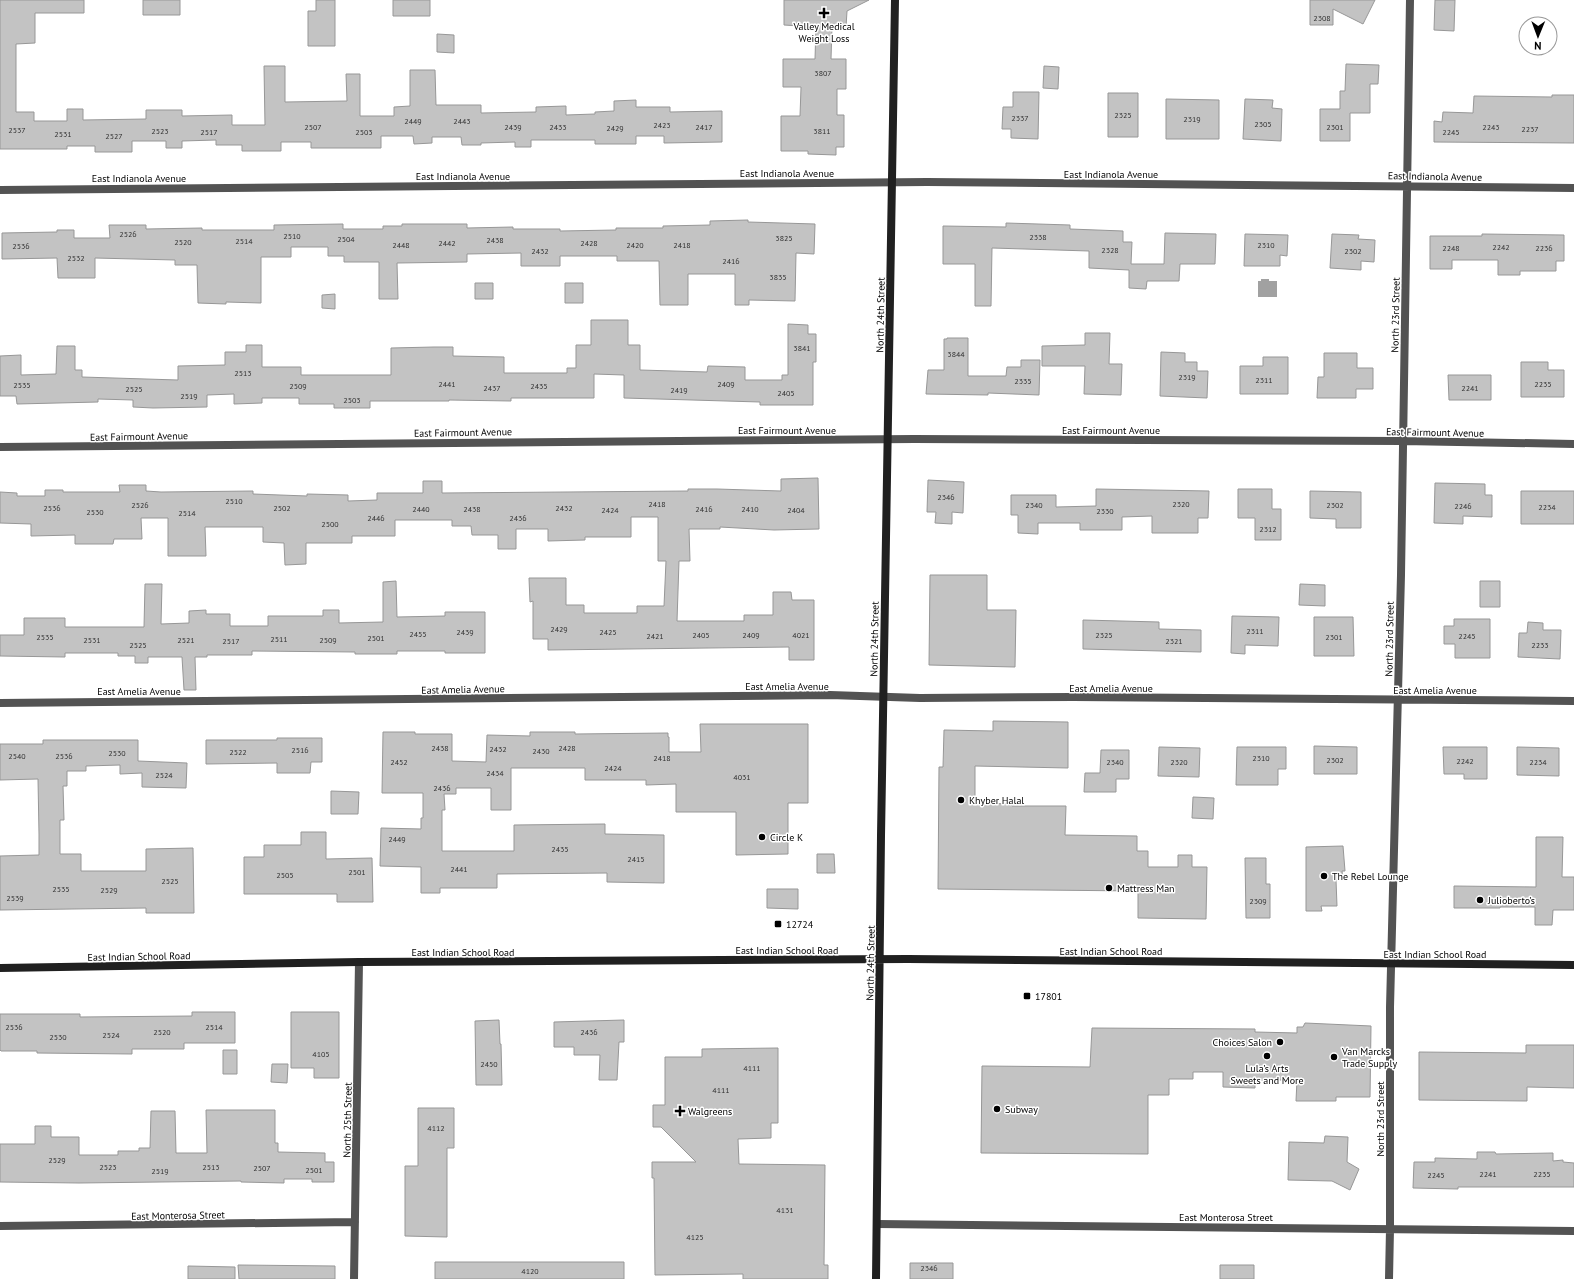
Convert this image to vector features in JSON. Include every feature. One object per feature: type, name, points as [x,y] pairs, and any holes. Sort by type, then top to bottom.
[{"type":"main road","name":"North 24th Street","points":[[876,1279],[895,0]]},
{"type":"main road","name":"East Indian School Road","points":[[0,968],[359,962],[880,960],[1574,965]]},
{"type":"street","name":"North 23rd Street","points":[[1389,1279],[1391,964],[1398,700],[1410,0]]},
{"type":"street","name":"East Indianola Avenue","points":[[0,190],[892,183],[1574,188]]},
{"type":"street","name":"East Fairmount Avenue","points":[[0,446],[888,439],[1403,441],[1574,444]]},
{"type":"street","name":"East Amelia Avenue","points":[[0,703],[814,696],[1574,701]]},
{"type":"street","name":"North 25th Street","points":[[354,1279],[359,962]]},
{"type":"street","name":"East Monterosa Street","points":[[0,1226],[355,1222]]},
{"type":"street","name":"East Monterosa Street","points":[[877,1224],[1574,1231]]},
{"type":"shaded area","points":[[1261,279],[1277,281],[1277,297],[1258,297],[1258,281],[1261,281]]},
{"type":"building","points":[[0,0],[84,0],[84,13],[35,13],[35,43],[16,44],[16,112],[34,112],[34,121],[67,121],[67,109],[83,109],[83,120],[146,119],[146,110],[182,110],[182,116],[232,115],[232,125],[265,125],[264,66],[285,66],[285,102],[347,101],[346,74],[360,74],[360,116],[394,116],[394,107],[410,106],[410,70],[435,70],[436,105],[481,105],[481,113],[536,112],[536,107],[566,106],[566,115],[595,114],[595,112],[614,111],[614,101],[636,100],[636,107],[670,107],[670,112],[722,111],[722,142],[664,143],[664,136],[636,136],[636,144],[595,144],[595,140],[531,140],[531,147],[515,147],[515,142],[462,145],[461,137],[432,137],[432,143],[414,144],[413,136],[381,136],[381,148],[311,148],[311,142],[281,142],[281,151],[242,151],[242,145],[216,145],[216,140],[182,141],[182,148],[166,148],[166,141],[132,141],[132,152],[95,152],[95,146],[67,146],[67,149],[0,149]]},
{"type":"building","points":[[143,0],[180,0],[180,15],[143,15]]},
{"type":"building","points":[[316,0],[335,0],[335,46],[308,46],[308,11],[316,11]]},
{"type":"building","points":[[393,0],[430,0],[430,16],[393,16]]},
{"type":"building","points":[[784,0],[869,0],[847,11],[846,27],[832,26],[831,59],[846,59],[846,89],[837,89],[837,115],[844,115],[844,147],[836,147],[836,155],[808,154],[808,151],[781,151],[781,116],[800,116],[801,88],[783,87],[783,59],[815,59],[816,27],[784,25]]},
{"type":"building","points":[[1310,0],[1375,0],[1363,24],[1333,9],[1333,25],[1310,25]]},
{"type":"building","points":[[1435,0],[1455,0],[1454,31],[1434,30]]},
{"type":"building","points":[[437,34],[454,35],[454,53],[437,52]]},
{"type":"building","points":[[1346,64],[1379,65],[1378,84],[1370,84],[1370,113],[1350,113],[1350,141],[1320,141],[1320,109],[1340,109],[1340,91],[1345,91]]},
{"type":"building","points":[[1044,66],[1059,67],[1058,89],[1043,88]]},
{"type":"building","points":[[1013,92],[1039,92],[1038,139],[1011,138],[1011,129],[1002,129],[1003,107],[1013,107]]},
{"type":"building","points":[[1108,93],[1138,93],[1138,137],[1108,137]]},
{"type":"building","points":[[1552,95],[1574,95],[1574,143],[1434,142],[1434,121],[1442,122],[1443,112],[1473,113],[1474,96],[1552,97]]},
{"type":"building","points":[[1166,99],[1219,100],[1219,139],[1166,139]]},
{"type":"building","points":[[1245,99],[1273,100],[1272,108],[1282,109],[1281,141],[1243,139]]},
{"type":"building","points":[[748,220],[748,222],[815,224],[814,254],[796,253],[795,301],[749,300],[749,305],[735,305],[735,274],[688,274],[688,305],[660,305],[659,261],[617,261],[617,256],[560,256],[560,266],[521,266],[521,253],[467,254],[467,262],[397,263],[398,299],[379,299],[379,262],[344,262],[344,256],[328,256],[328,247],[291,247],[291,257],[261,257],[261,303],[226,302],[226,304],[198,303],[197,265],[175,265],[175,260],[95,258],[95,278],[58,278],[57,258],[2,259],[2,233],[57,232],[57,230],[74,230],[74,238],[110,238],[109,225],[146,225],[146,229],[202,228],[202,230],[274,230],[274,225],[343,224],[343,229],[383,229],[383,226],[402,226],[402,224],[467,224],[467,228],[513,227],[513,229],[560,229],[560,231],[616,230],[616,228],[663,228],[663,226],[710,225],[710,221]]},
{"type":"building","points":[[1006,223],[1070,225],[1070,229],[1123,231],[1123,242],[1132,242],[1131,264],[1164,264],[1165,233],[1216,234],[1215,264],[1180,264],[1179,281],[1147,281],[1146,289],[1129,288],[1129,270],[1089,268],[1089,251],[992,248],[991,306],[975,306],[975,264],[943,264],[943,226],[1006,227]]},
{"type":"building","points":[[1245,234],[1288,235],[1287,256],[1280,255],[1280,266],[1244,266]]},
{"type":"building","points":[[1332,234],[1359,235],[1358,239],[1375,240],[1374,262],[1361,261],[1361,270],[1330,268]]},
{"type":"building","points":[[1482,234],[1564,235],[1564,261],[1556,261],[1556,271],[1520,271],[1520,275],[1498,275],[1498,260],[1452,260],[1452,269],[1430,269],[1430,236],[1482,236]]},
{"type":"building","points":[[475,283],[493,283],[493,299],[475,299]]},
{"type":"building","points":[[565,283],[583,283],[583,303],[565,303]]},
{"type":"building","points":[[335,294],[335,309],[322,308],[322,295]]},
{"type":"building","points":[[591,320],[628,320],[628,345],[640,345],[640,370],[707,372],[708,366],[745,367],[745,380],[782,380],[782,375],[788,375],[788,324],[808,325],[808,334],[816,334],[816,362],[813,362],[813,405],[760,405],[760,402],[624,398],[624,375],[594,374],[594,398],[511,398],[511,401],[370,401],[370,408],[334,408],[334,404],[299,404],[299,398],[262,398],[262,403],[234,404],[234,394],[207,395],[207,407],[153,408],[133,407],[133,400],[98,399],[98,402],[17,404],[16,396],[0,396],[0,356],[21,355],[21,375],[56,374],[57,346],[75,346],[75,370],[82,370],[82,377],[178,380],[178,366],[225,365],[225,352],[246,352],[246,345],[262,345],[262,367],[301,367],[301,375],[391,375],[391,348],[434,347],[453,347],[453,356],[504,357],[504,373],[567,373],[567,368],[576,368],[576,345],[591,345]]},
{"type":"building","points":[[1085,333],[1110,333],[1109,364],[1122,364],[1121,395],[1084,394],[1085,366],[1042,366],[1042,346],[1085,345]]},
{"type":"building","points":[[968,338],[968,376],[1006,376],[1007,367],[1021,367],[1021,360],[1040,360],[1039,395],[988,393],[988,395],[926,394],[928,370],[944,370],[944,339]]},
{"type":"building","points":[[1161,352],[1185,353],[1185,362],[1197,362],[1197,371],[1208,371],[1207,398],[1160,396]]},
{"type":"building","points":[[1324,353],[1357,353],[1357,368],[1373,368],[1373,389],[1356,389],[1356,398],[1317,398],[1318,377],[1324,377]]},
{"type":"building","points":[[1263,357],[1288,357],[1288,394],[1240,394],[1240,366],[1263,366]]},
{"type":"building","points":[[1521,362],[1548,362],[1548,370],[1564,370],[1564,397],[1521,397]]},
{"type":"building","points":[[1448,375],[1491,375],[1491,400],[1449,400]]},
{"type":"building","points":[[818,478],[819,529],[774,530],[720,527],[720,529],[689,529],[690,561],[679,561],[677,621],[744,621],[744,615],[773,615],[773,592],[791,592],[792,600],[814,600],[814,660],[789,660],[789,647],[548,650],[548,639],[533,639],[533,601],[530,602],[529,578],[566,578],[566,605],[584,605],[584,613],[637,613],[637,606],[664,606],[666,561],[658,561],[658,517],[631,517],[631,537],[585,537],[585,540],[548,541],[548,529],[516,529],[516,549],[498,549],[498,535],[472,535],[471,526],[452,526],[452,520],[395,520],[395,536],[352,536],[352,543],[306,543],[306,564],[285,565],[284,543],[263,542],[263,527],[205,527],[206,556],[168,556],[168,518],[141,518],[142,539],[114,539],[113,544],[75,544],[75,535],[31,536],[31,524],[0,523],[0,492],[17,493],[17,496],[45,496],[45,490],[63,490],[63,492],[120,492],[119,485],[146,485],[146,491],[161,492],[253,491],[253,494],[307,496],[307,494],[348,495],[348,501],[377,500],[377,493],[423,493],[423,481],[442,481],[442,493],[688,491],[688,489],[781,491],[781,479]]},
{"type":"building","points":[[928,480],[964,482],[963,513],[952,512],[952,524],[935,523],[936,512],[927,512]]},
{"type":"building","points":[[1435,483],[1485,484],[1485,495],[1492,495],[1492,517],[1463,516],[1463,524],[1434,523]]},
{"type":"building","points":[[1096,489],[1209,491],[1208,518],[1198,518],[1198,533],[1152,533],[1152,516],[1122,517],[1122,530],[1080,530],[1080,523],[1038,523],[1038,534],[1018,533],[1018,515],[1011,515],[1011,495],[1056,495],[1056,507],[1096,506]]},
{"type":"building","points":[[1238,489],[1272,489],[1272,509],[1281,509],[1281,540],[1255,540],[1255,518],[1238,518]]},
{"type":"building","points":[[1310,491],[1361,492],[1361,528],[1336,528],[1336,519],[1310,518]]},
{"type":"building","points":[[1521,491],[1574,491],[1574,524],[1521,524]]},
{"type":"building","points":[[930,575],[987,575],[987,610],[1016,610],[1015,667],[929,665]]},
{"type":"building","points":[[396,581],[397,617],[445,616],[445,612],[485,612],[485,653],[397,651],[397,654],[355,654],[355,652],[252,651],[252,655],[207,655],[207,657],[195,657],[196,690],[184,690],[182,657],[148,657],[148,663],[135,663],[135,656],[118,656],[118,653],[65,653],[65,657],[0,656],[0,635],[24,635],[24,618],[65,618],[65,627],[144,627],[145,584],[162,584],[161,624],[189,623],[189,611],[206,610],[206,614],[230,614],[230,626],[268,626],[268,616],[323,616],[323,610],[339,610],[339,623],[383,622],[383,582]]},
{"type":"building","points":[[1480,581],[1500,581],[1500,607],[1480,607]]},
{"type":"building","points":[[1300,584],[1325,585],[1325,606],[1299,605]]},
{"type":"building","points":[[1232,616],[1279,617],[1278,646],[1245,645],[1245,654],[1231,653]]},
{"type":"building","points":[[1314,617],[1353,617],[1354,656],[1314,656]]},
{"type":"building","points":[[1454,619],[1490,619],[1490,658],[1455,658],[1455,644],[1444,644],[1444,626],[1454,626]]},
{"type":"building","points":[[1083,620],[1159,622],[1159,629],[1201,630],[1201,652],[1083,649]]},
{"type":"building","points":[[1528,622],[1543,623],[1543,630],[1561,630],[1560,659],[1518,657],[1519,633],[1527,633]]},
{"type":"building","points":[[993,721],[1068,722],[1068,768],[975,766],[975,803],[1012,804],[1012,806],[1066,806],[1065,835],[1137,836],[1137,851],[1148,851],[1148,867],[1178,867],[1178,855],[1192,855],[1192,867],[1207,867],[1206,919],[1138,918],[1138,891],[938,889],[939,767],[943,767],[944,730],[993,731]]},
{"type":"building","points":[[700,724],[808,724],[808,803],[788,803],[788,854],[736,855],[736,812],[676,812],[676,784],[646,785],[646,780],[585,780],[585,768],[511,768],[511,810],[491,810],[491,788],[456,788],[456,794],[444,794],[445,810],[442,810],[442,851],[514,851],[514,825],[605,824],[605,834],[664,835],[664,883],[607,882],[607,873],[497,874],[497,888],[440,888],[440,893],[421,893],[421,867],[380,866],[381,828],[421,829],[421,818],[423,818],[423,793],[382,793],[383,732],[452,734],[452,761],[486,762],[487,735],[530,736],[530,732],[575,732],[575,734],[668,733],[669,752],[701,752]]},
{"type":"building","points":[[277,738],[322,738],[322,762],[311,762],[310,773],[277,773],[277,763],[206,764],[206,740],[277,740]]},
{"type":"building","points":[[43,740],[138,740],[138,761],[187,763],[186,788],[142,787],[142,773],[120,774],[120,765],[86,766],[86,771],[67,771],[67,786],[63,786],[64,820],[60,820],[60,854],[81,854],[81,871],[146,871],[146,849],[193,848],[194,913],[146,913],[146,908],[0,910],[0,856],[39,855],[39,834],[38,779],[0,780],[0,744],[43,744]]},
{"type":"building","points":[[1314,746],[1357,747],[1357,774],[1314,774]]},
{"type":"building","points":[[1159,747],[1200,748],[1199,777],[1158,776]]},
{"type":"building","points":[[1237,747],[1286,747],[1286,769],[1278,769],[1278,785],[1236,785]]},
{"type":"building","points":[[1443,747],[1487,747],[1487,779],[1464,779],[1464,774],[1444,774]]},
{"type":"building","points":[[1517,747],[1559,748],[1559,776],[1517,775]]},
{"type":"building","points":[[1101,750],[1129,750],[1129,779],[1116,779],[1116,792],[1084,792],[1085,773],[1100,773]]},
{"type":"building","points":[[331,791],[359,792],[358,814],[331,814]]},
{"type":"building","points":[[1193,797],[1214,798],[1213,819],[1192,818]]},
{"type":"building","points":[[301,832],[326,832],[326,859],[372,858],[373,902],[337,902],[337,894],[244,894],[244,857],[264,857],[264,845],[301,845]]},
{"type":"building","points":[[1536,837],[1563,837],[1562,877],[1574,877],[1574,910],[1553,910],[1552,925],[1535,925],[1535,907],[1454,908],[1454,886],[1536,887]]},
{"type":"building","name":"The Rebel Lounge","points":[[1343,846],[1345,871],[1342,871],[1343,880],[1336,880],[1337,906],[1321,906],[1322,911],[1306,911],[1306,847]]},
{"type":"building","points":[[817,854],[834,854],[835,873],[817,873]]},
{"type":"building","points":[[1245,858],[1266,858],[1266,884],[1270,884],[1270,918],[1246,918]]},
{"type":"building","points":[[767,889],[798,889],[798,909],[767,908]]},
{"type":"building","points":[[192,1012],[235,1012],[235,1043],[184,1043],[184,1049],[132,1049],[132,1054],[37,1053],[37,1051],[0,1050],[0,1014],[80,1014],[80,1017],[192,1016]]},
{"type":"building","points":[[291,1012],[339,1012],[339,1078],[314,1078],[314,1068],[291,1068]]},
{"type":"building","points":[[499,1020],[502,1085],[476,1085],[475,1021]]},
{"type":"building","points":[[624,1020],[624,1042],[619,1042],[617,1080],[599,1080],[600,1055],[574,1055],[574,1047],[554,1047],[554,1022]]},
{"type":"building","points":[[1305,1023],[1371,1026],[1370,1097],[1336,1097],[1336,1101],[1296,1101],[1297,1080],[1255,1080],[1255,1088],[1223,1087],[1223,1072],[1193,1072],[1193,1079],[1169,1079],[1169,1095],[1148,1095],[1148,1154],[981,1153],[982,1066],[1090,1067],[1092,1028],[1255,1029],[1255,1032],[1297,1033],[1297,1027],[1303,1027]]},
{"type":"building","points":[[1526,1045],[1574,1045],[1574,1088],[1527,1087],[1527,1101],[1419,1100],[1419,1052],[1526,1053]]},
{"type":"building","points":[[778,1048],[778,1123],[771,1123],[771,1138],[738,1139],[739,1164],[825,1165],[824,1265],[828,1265],[828,1279],[743,1279],[743,1274],[655,1275],[654,1178],[652,1178],[652,1162],[696,1162],[661,1127],[653,1127],[653,1105],[665,1105],[665,1057],[702,1057],[702,1049]]},
{"type":"building","points":[[223,1050],[237,1050],[237,1074],[223,1074]]},
{"type":"building","points":[[272,1064],[288,1064],[287,1083],[271,1082]]},
{"type":"building","points":[[418,1108],[454,1108],[454,1148],[447,1148],[447,1237],[405,1236],[405,1166],[418,1166]]},
{"type":"building","points":[[206,1110],[275,1110],[275,1143],[278,1143],[278,1152],[325,1153],[325,1162],[334,1162],[334,1182],[312,1182],[312,1179],[284,1179],[284,1183],[241,1181],[79,1183],[0,1182],[0,1144],[35,1144],[35,1126],[51,1126],[51,1137],[79,1137],[79,1155],[118,1155],[118,1151],[139,1151],[139,1148],[150,1148],[151,1111],[175,1111],[176,1153],[207,1153]]},
{"type":"building","points":[[1325,1136],[1348,1137],[1347,1162],[1359,1169],[1350,1190],[1332,1181],[1288,1180],[1289,1142],[1324,1143]]},
{"type":"building","points":[[1477,1152],[1495,1152],[1496,1154],[1553,1153],[1553,1161],[1563,1160],[1563,1162],[1574,1163],[1574,1187],[1458,1187],[1458,1189],[1413,1188],[1414,1162],[1435,1162],[1435,1158],[1477,1159]]},
{"type":"building","points":[[435,1262],[624,1262],[624,1279],[435,1279]]},
{"type":"building","points":[[910,1263],[953,1263],[953,1279],[910,1279]]},
{"type":"building","points":[[238,1265],[335,1266],[335,1279],[239,1279]]},
{"type":"building","points":[[1220,1265],[1254,1265],[1254,1279],[1220,1279]]},
{"type":"building","points":[[188,1266],[235,1267],[235,1279],[188,1279]]},
{"type":"place","name":"Valley Medical Weight Loss","points":[[824,13]]},
{"type":"place","name":"Khyber Halal","points":[[961,800]]},
{"type":"place","name":"Circle K","points":[[762,837]]},
{"type":"place","name":"The Rebel Lounge","points":[[1324,876]]},
{"type":"place","name":"Mattress Man","points":[[1109,888]]},
{"type":"place","name":"Julioberto’s","points":[[1480,900]]},
{"type":"place","name":"12724","points":[[778,924]]},
{"type":"place","name":"17801","points":[[1027,996]]},
{"type":"place","name":"Choices Salon","points":[[1280,1042]]},
{"type":"place","name":"Lula’s Arts Sweets and More","points":[[1267,1056]]},
{"type":"place","name":"Van Marcks Trade Supply","points":[[1334,1057]]},
{"type":"place","name":"Subway","points":[[997,1109]]},
{"type":"place","name":"Walgreens","points":[[680,1111]]}]
